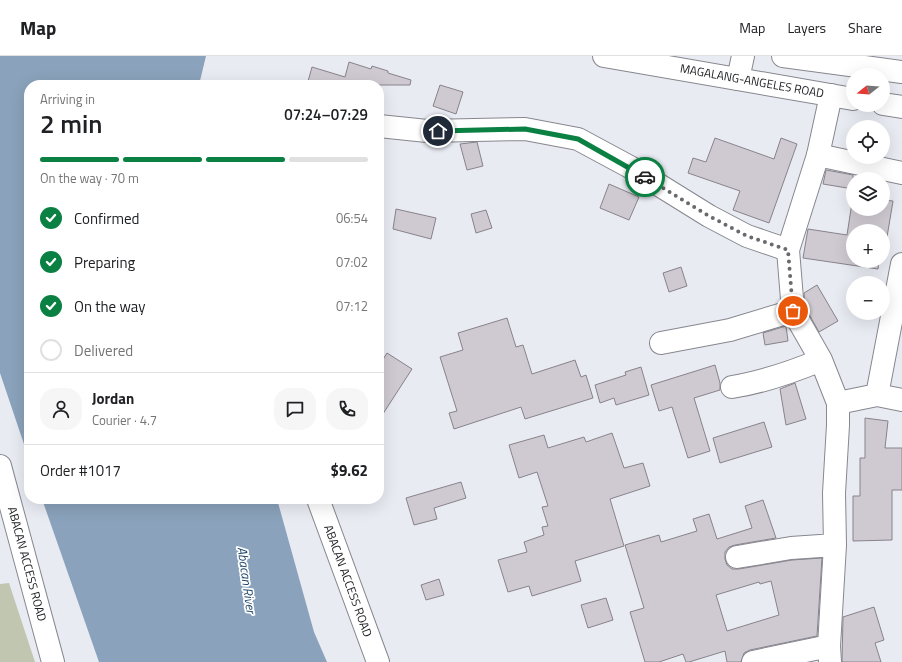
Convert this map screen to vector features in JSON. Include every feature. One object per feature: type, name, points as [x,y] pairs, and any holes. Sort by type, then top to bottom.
[{"type":"street","name":"MAGALANG-ANGELES ROAD","points":[[604,56],[846,98]]},
{"type":"street","points":[[738,79],[743,56]]},
{"type":"street","points":[[783,56],[902,72]]},
{"type":"street","points":[[753,662],[829,654],[835,545],[834,493],[838,403],[821,360],[793,311],[788,250],[818,155],[831,95]]},
{"type":"street","points":[[890,105],[902,107]]},
{"type":"street","points":[[384,126],[454,131],[525,129],[578,139],[630,167],[715,219],[747,236],[788,250]]},
{"type":"street","points":[[818,155],[902,173]]},
{"type":"street","points":[[877,395],[900,289],[902,264]]},
{"type":"street","points":[[661,343],[730,330],[793,311]]},
{"type":"street","points":[[732,387],[774,378],[821,360]]},
{"type":"street","points":[[838,403],[877,395],[902,400]]},
{"type":"street","name":"ABACAN ACCESS ROAD","points":[[0,466],[53,662]]},
{"type":"street","name":"ABACAN ACCESS ROAD","points":[[320,504],[378,662]]},
{"type":"street","points":[[737,557],[791,548],[835,545]]},
{"type":"green space","points":[[9,583],[35,662],[0,662],[0,584]]},
{"type":"water","points":[[0,56],[206,56],[200,80],[24,80],[24,444],[0,373]]},
{"type":"water","name":"Abacan River","points":[[44,504],[278,504],[314,632],[327,662],[99,662]]},
{"type":"building","points":[[349,62],[371,69],[372,66],[411,80],[410,85],[384,85],[384,80],[308,80],[312,67],[345,77]]},
{"type":"building","points":[[440,85],[463,92],[456,114],[433,106]]},
{"type":"building","points":[[715,138],[774,159],[781,138],[797,144],[769,223],[733,210],[740,191],[688,173],[693,158],[706,162]]},
{"type":"building","points":[[477,142],[483,166],[467,170],[460,144]]},
{"type":"building","points":[[826,170],[846,174],[846,188],[823,184]]},
{"type":"building","points":[[609,184],[639,197],[629,220],[600,208]]},
{"type":"building","points":[[890,201],[893,201],[889,224],[849,224],[850,216],[890,216]]},
{"type":"building","points":[[396,209],[436,218],[431,239],[393,229]]},
{"type":"building","points":[[486,210],[492,228],[476,233],[471,214]]},
{"type":"building","points":[[808,229],[846,235],[846,264],[803,258]]},
{"type":"building","points":[[681,267],[687,286],[669,292],[663,273]]},
{"type":"building","points":[[817,285],[838,321],[819,332],[805,307],[804,293]]},
{"type":"building","points":[[507,318],[516,347],[523,345],[532,374],[575,360],[581,377],[586,375],[593,398],[525,419],[521,407],[454,429],[449,413],[457,411],[440,357],[463,350],[458,333]]},
{"type":"building","points":[[786,326],[788,341],[765,345],[763,333]]},
{"type":"building","points":[[387,353],[412,369],[384,412],[384,358]]},
{"type":"building","points":[[715,365],[720,383],[720,390],[694,398],[710,451],[688,458],[672,407],[659,411],[651,385]]},
{"type":"building","points":[[641,367],[649,395],[616,405],[614,398],[600,403],[595,385],[626,375],[625,372]]},
{"type":"building","points":[[795,383],[806,419],[786,425],[780,389]]},
{"type":"building","points":[[865,418],[888,421],[885,448],[902,448],[902,490],[892,490],[892,540],[853,541],[853,496],[860,496],[860,458],[865,458]]},
{"type":"building","points":[[764,422],[772,447],[720,463],[713,438]]},
{"type":"building","points":[[612,433],[624,468],[643,463],[650,486],[610,499],[624,546],[575,561],[581,581],[532,596],[529,586],[508,592],[498,560],[527,552],[524,542],[544,535],[542,527],[548,526],[542,507],[548,506],[537,472],[519,478],[509,445],[544,435],[548,448],[584,437],[586,442]]},
{"type":"building","points":[[461,482],[466,498],[434,508],[437,519],[414,525],[406,498]]},
{"type":"building","points":[[763,500],[776,538],[729,547],[725,552],[727,565],[732,569],[739,569],[792,560],[822,558],[817,636],[750,650],[744,653],[741,662],[727,662],[725,651],[689,662],[686,662],[683,654],[659,662],[645,662],[630,612],[644,608],[625,545],[659,535],[661,542],[697,531],[693,519],[709,514],[717,539],[752,528],[745,506]],"holes":[[[771,581],[779,615],[727,631],[716,595],[759,582],[760,584]]]},
{"type":"building","points":[[439,579],[444,595],[426,600],[421,585]]},
{"type":"building","points":[[606,598],[613,620],[588,628],[581,605]]},
{"type":"building","points":[[874,607],[884,640],[875,643],[881,662],[842,662],[843,617]]},
{"type":"way so far","points":[[645,177],[709,216],[747,236],[788,250],[793,311]]},
{"type":"route","points":[[438,131],[496,131],[525,129],[578,139],[630,167],[645,177]]}]
